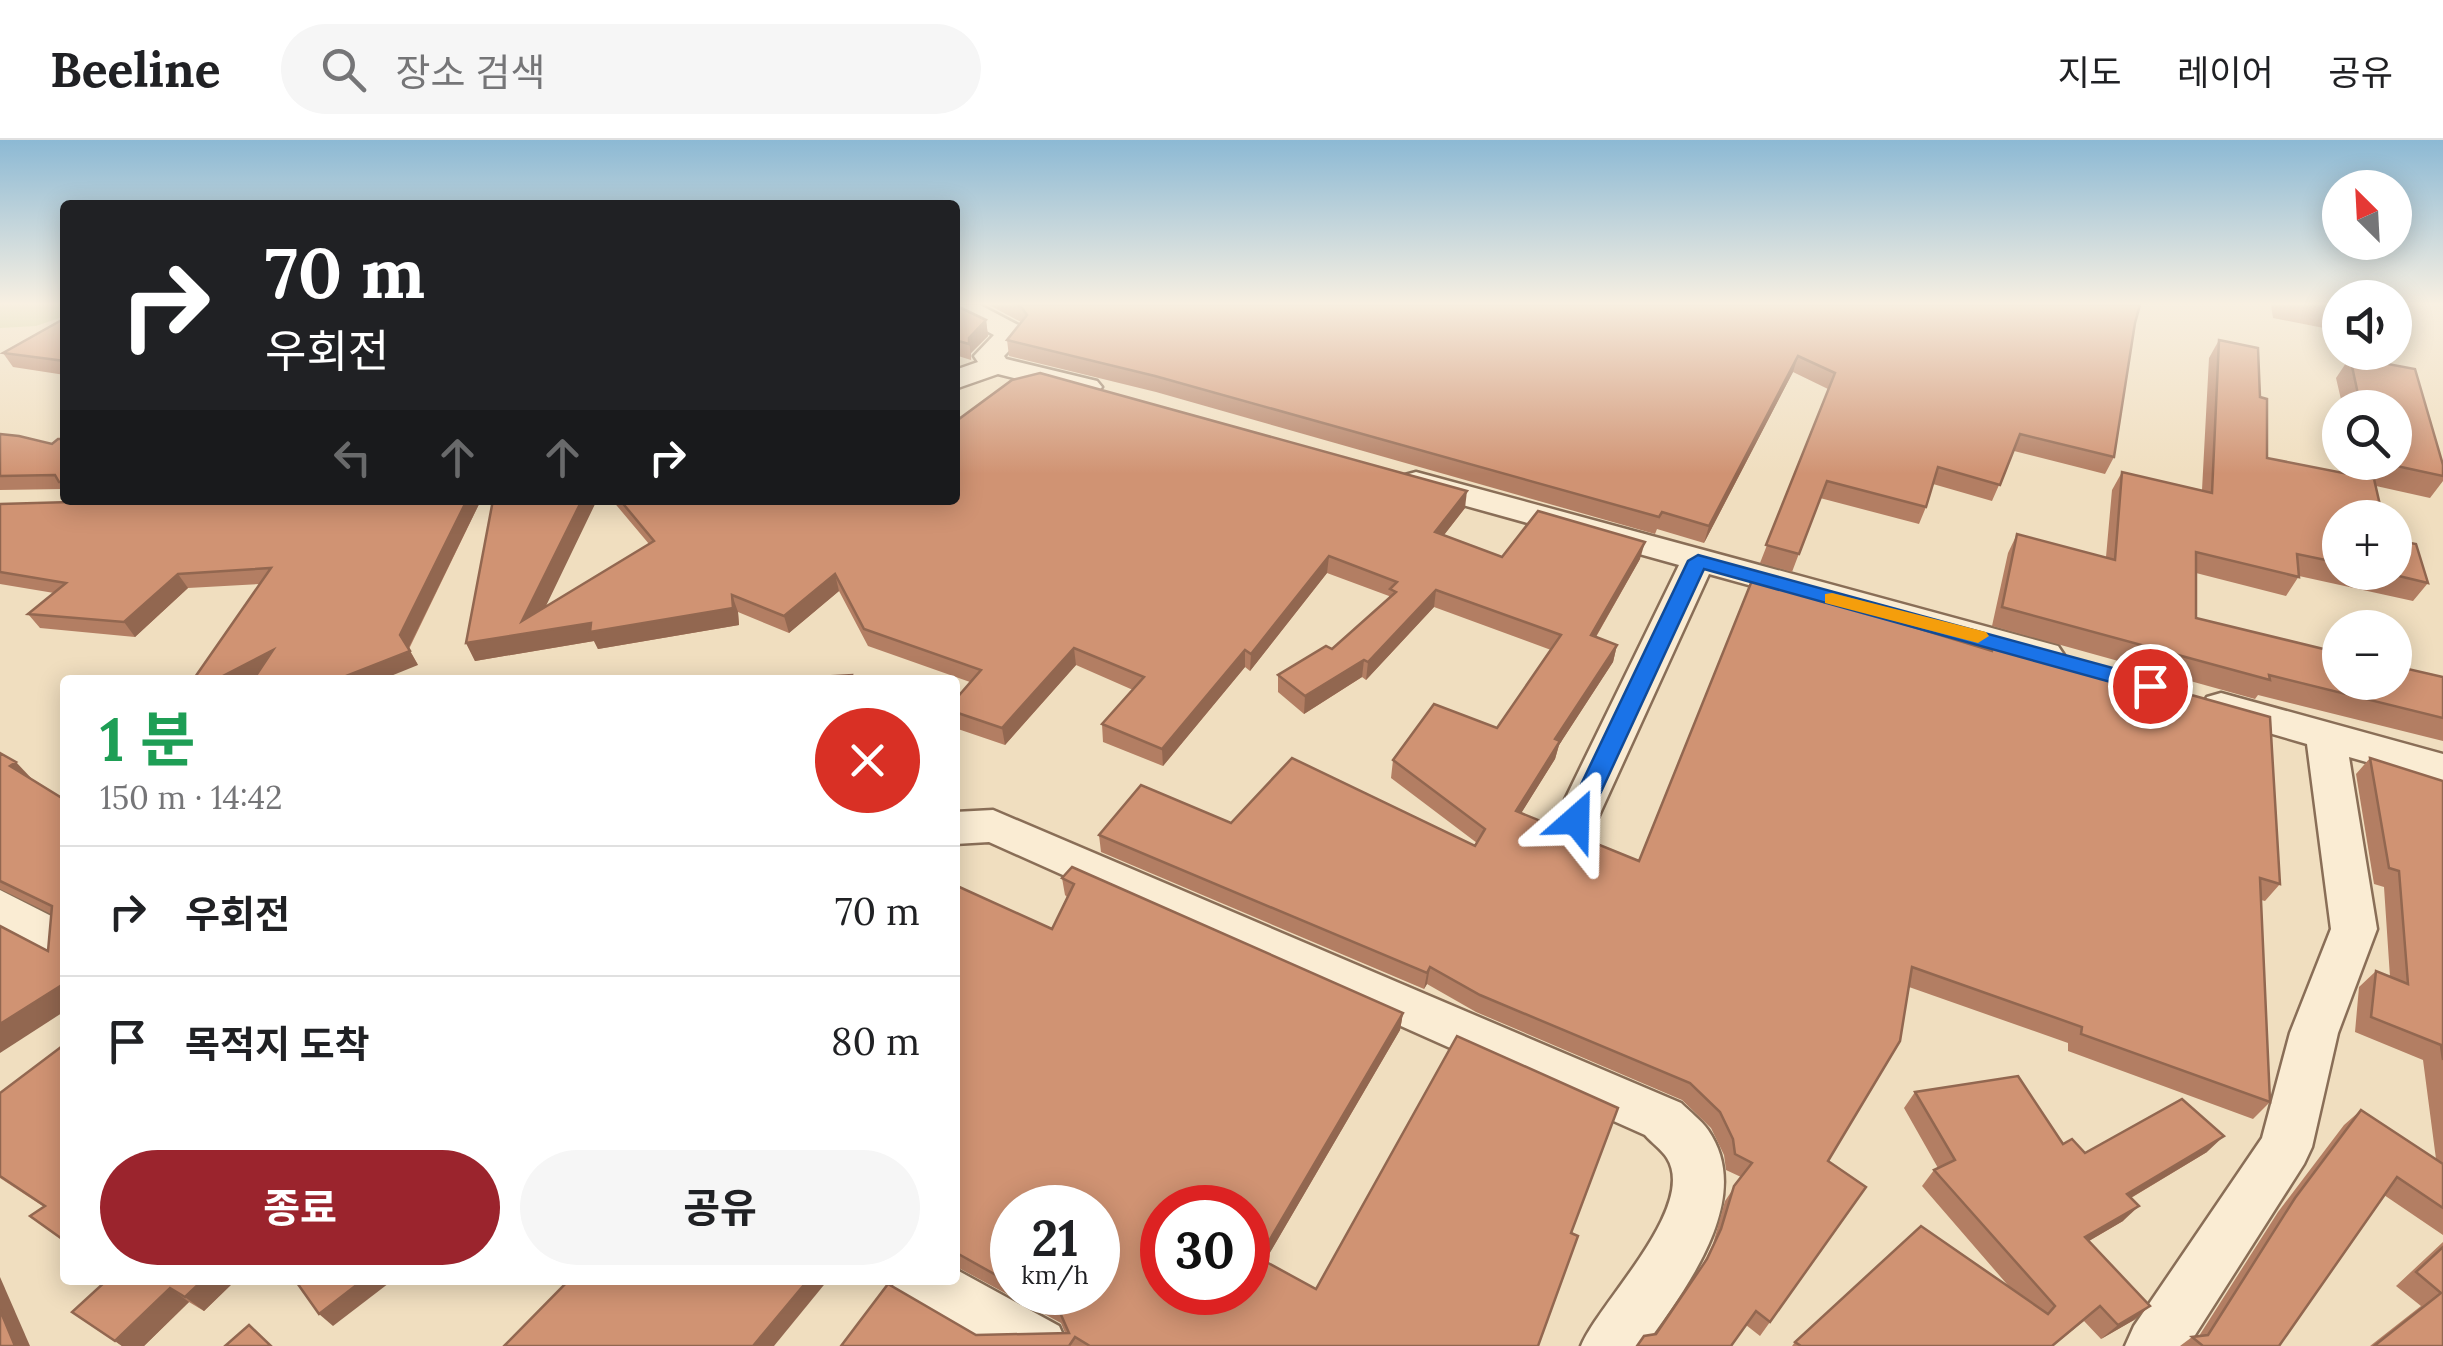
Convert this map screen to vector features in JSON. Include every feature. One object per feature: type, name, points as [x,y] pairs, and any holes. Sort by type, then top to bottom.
[{"type":"street","points":[[993,361],[1111,394]]},
{"type":"street","points":[[960,378],[996,364]]},
{"type":"street","points":[[1393,476],[2086,667]]},
{"type":"street","points":[[1576,820],[1698,561]]},
{"type":"street","points":[[2196,699],[2443,769]]},
{"type":"street","points":[[2154,1346],[2286,1147],[2314,1034],[2354,929],[2326,736]]},
{"type":"street","points":[[960,828],[993,826],[1663,1119],[1694,1152],[1700,1194],[1678,1246],[1610,1346]]},
{"type":"street","points":[[0,908],[60,942]]},
{"type":"street","points":[[927,1285],[1039,1346]]},
{"type":"building","points":[[1094,361],[1795,361],[1709,526],[1662,512],[1659,517]]},
{"type":"building","points":[[1809,361],[2129,361],[2114,457],[2020,434],[2000,485],[1938,467],[1926,507],[1827,481],[1799,554],[1766,545],[1835,373]]},
{"type":"building","points":[[2218,361],[2259,361],[2260,397],[2267,399],[2267,458],[2322,469],[2322,480],[2374,480],[2379,500],[2322,500],[2322,559],[2297,554],[2299,577],[2196,552],[2196,618],[2322,649],[2322,688],[2269,675],[2270,680],[2002,607],[2017,534],[2115,560],[2122,472],[2212,493]]},
{"type":"building","points":[[2415,369],[2443,476],[2412,469],[2412,390],[2357,390],[2353,370]]},
{"type":"building","points":[[1040,373],[1467,491],[1435,532],[1502,557],[1538,511],[1645,542],[1591,635],[1617,645],[1555,739],[1560,741],[1516,811],[1639,861],[1755,573],[1788,582],[1786,588],[1992,651],[1995,640],[2270,717],[2280,884],[2260,878],[2270,1102],[2081,1034],[2082,1027],[1912,967],[1900,1041],[1828,1161],[1866,1187],[1770,1322],[1756,1311],[1731,1346],[1637,1346],[1644,1336],[1656,1334],[1707,1259],[1734,1186],[1752,1163],[1735,1154],[1733,1139],[1720,1112],[1690,1083],[1480,995],[1430,967],[1427,973],[1099,835],[1141,785],[1231,823],[1292,758],[1475,846],[1485,829],[1393,760],[1434,704],[1497,728],[1561,635],[1436,590],[1368,662],[1364,660],[1305,696],[1278,675],[1326,646],[1332,649],[1396,592],[1390,589],[1397,582],[1329,556],[1251,654],[1245,650],[1162,749],[1102,724],[1144,677],[1074,648],[1002,728],[960,714],[960,694],[981,670],[864,629],[835,574],[784,616],[732,595],[733,608],[590,632],[591,623],[466,643],[492,505],[580,505],[522,621],[654,541],[624,505],[960,505],[960,418],[1012,380]]},
{"type":"building","points":[[0,434],[52,444],[60,439],[60,482],[55,475],[0,476]]},
{"type":"building","points":[[0,504],[465,505],[400,635],[410,651],[349,675],[256,675],[273,650],[225,675],[196,675],[271,568],[178,574],[124,622],[28,614],[66,583],[0,572]]},
{"type":"building","points":[[2412,543],[2416,544],[2428,583],[2412,579]]},
{"type":"building","points":[[2412,670],[2443,677],[2443,718],[2370,700],[2412,700]]},
{"type":"building","points":[[0,753],[16,762],[10,766],[60,797],[60,986],[0,1024],[0,926],[48,951],[52,906],[0,881]]},
{"type":"building","points":[[2370,758],[2443,781],[2443,1060],[2441,1045],[2371,1017],[2376,971],[2408,984],[2399,871],[2389,868]]},
{"type":"building","points":[[1072,867],[1403,1013],[1270,1239],[1270,1185],[1140,1185],[1140,1315],[1270,1315],[1270,1264],[1316,1289],[1457,1036],[1618,1108],[1571,1233],[1578,1236],[1538,1346],[1090,1346],[1075,1337],[1069,1346],[841,1346],[887,1285],[976,1335],[1069,1333],[1061,1315],[1120,1315],[1120,1185],[990,1185],[990,1272],[960,1255],[960,887],[1052,929],[1074,884],[1062,878]]},
{"type":"building","points":[[60,1048],[60,1237],[30,1216],[45,1206],[0,1176],[0,1093]]},
{"type":"building","points":[[2018,1076],[2063,1144],[2072,1139],[2085,1153],[2182,1099],[2224,1136],[2127,1194],[2139,1206],[2085,1237],[2150,1306],[2118,1325],[2100,1306],[2052,1346],[1801,1346],[1795,1342],[1921,1226],[2048,1314],[2055,1306],[1934,1170],[1955,1160],[1915,1092]]},
{"type":"building","points":[[2361,1110],[2443,1164],[2443,1208],[2397,1177],[2279,1346],[2203,1346],[2192,1337],[2208,1335],[2295,1198]]},
{"type":"building","points":[[2443,1247],[2443,1346],[2374,1346],[2441,1293],[2416,1272]]},
{"type":"building","points":[[102,1285],[198,1285],[185,1297],[170,1288],[115,1341],[72,1312]]},
{"type":"building","points":[[299,1285],[357,1285],[319,1314]]},
{"type":"building","points":[[564,1285],[804,1285],[753,1346],[504,1346]]},
{"type":"building","points":[[0,1310],[15,1346],[0,1346]]},
{"type":"building","points":[[249,1325],[271,1346],[225,1346]]},
{"type":"slow traffic","points":[[1832,599],[1978,636]]},
{"type":"route","points":[[1576,820],[1698,561],[2150,686]]}]
